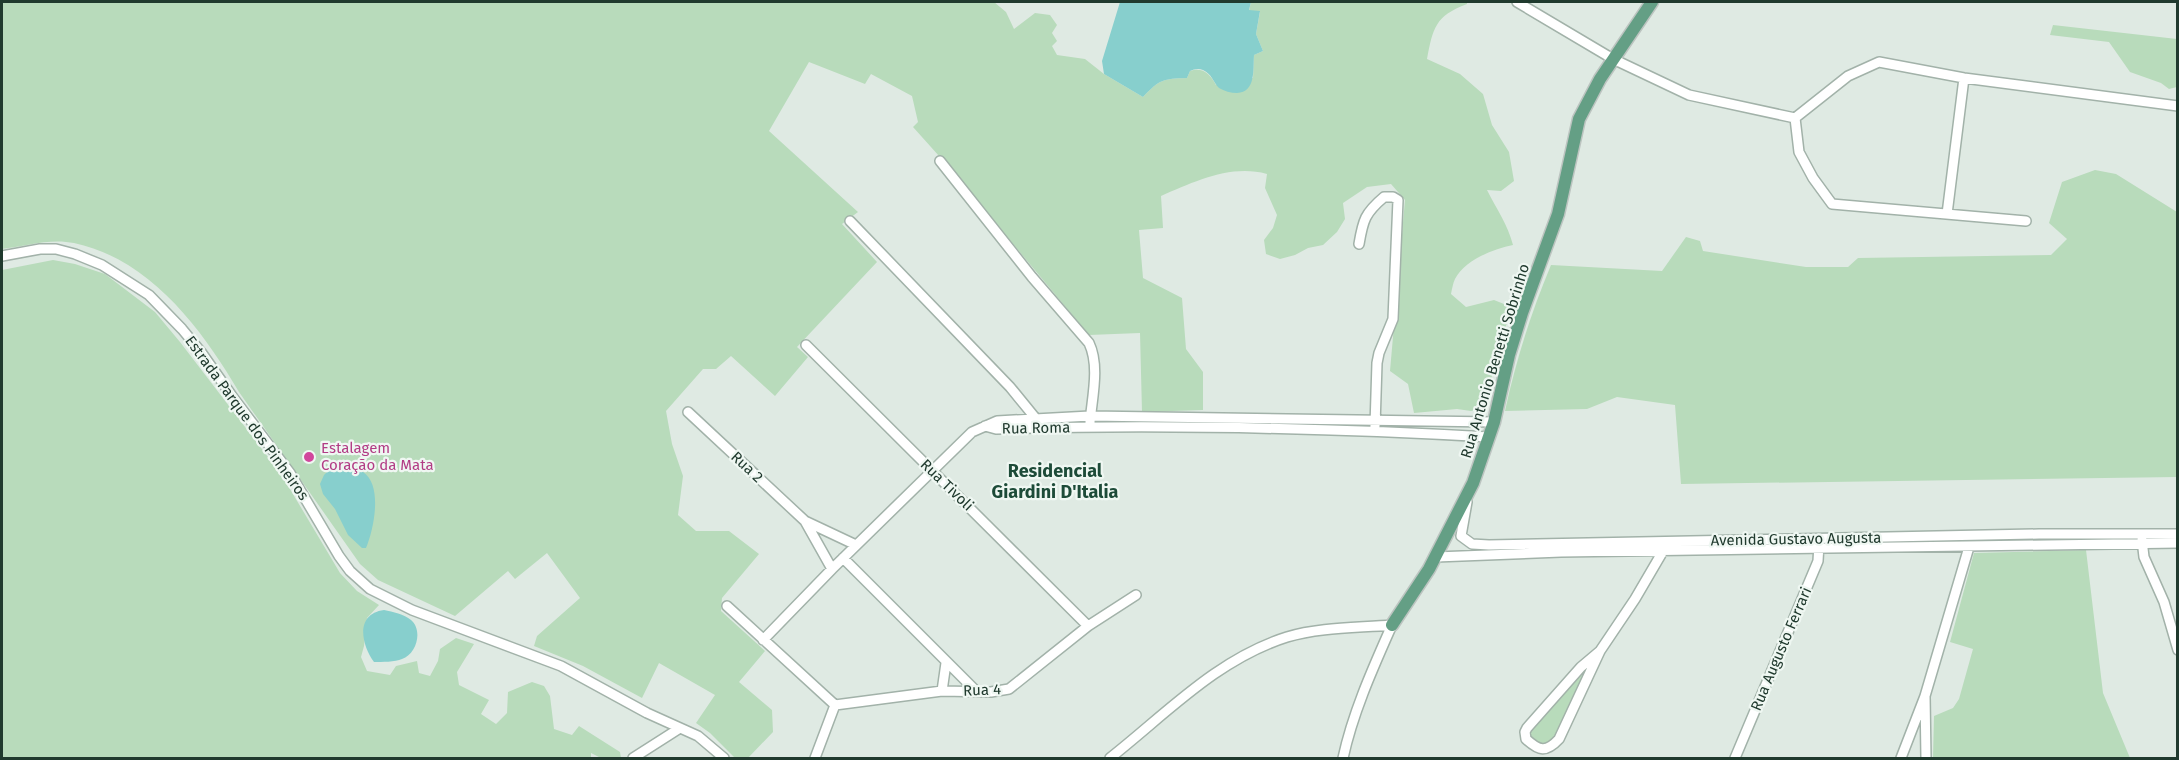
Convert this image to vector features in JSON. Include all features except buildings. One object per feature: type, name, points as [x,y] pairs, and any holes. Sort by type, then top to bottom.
[{"type":"main road","name":"Rua Antonio Benetti Sobrinho","points":[[1392,625],[1436,557],[1469,492],[1494,422],[1519,324],[1558,214],[1579,119],[1613,59],[1652,2]]},
{"type":"street","points":[[1517,2],[1613,59],[1689,95],[1794,118]]},
{"type":"street","points":[[1794,118],[1848,76],[1879,62],[1964,78],[2178,106]]},
{"type":"street","points":[[1947,214],[1964,78]]},
{"type":"street","points":[[1794,118],[1799,152],[1813,178],[1832,204],[2026,220]]},
{"type":"street","points":[[940,161],[1032,277],[1089,343],[1094,363],[1090,428]]},
{"type":"street","points":[[1359,244],[1365,216],[1384,197],[1393,197],[1398,200],[1393,319],[1377,363],[1376,431]]},
{"type":"street","points":[[850,221],[1010,387],[1038,423]]},
{"type":"street","name":"Estrada Parque dos Pinheiros","points":[[2,256],[40,249],[56,249],[75,254],[102,265],[149,295],[201,352],[290,473],[339,556],[350,571],[370,589],[412,610],[561,666],[706,742],[724,759]]},
{"type":"street","name":"Rua Tivoli","points":[[806,345],[1088,626]]},
{"type":"street","name":"Rua 2","points":[[688,412],[805,521],[832,569]]},
{"type":"street","name":"Rua Roma","points":[[1038,423],[1090,416],[1494,422]]},
{"type":"street","points":[[1287,418],[1287,429]]},
{"type":"street","name":"Rua Roma","points":[[933,471],[972,432],[998,421],[1090,428],[1376,431],[1489,437]]},
{"type":"street","points":[[763,639],[933,471]]},
{"type":"street","name":"Avenida Gustavo Augusta","points":[[1469,492],[1461,536],[1472,544],[2039,534],[2178,543]]},
{"type":"street","name":"Rua 2","points":[[805,521],[856,545]]},
{"type":"street","name":"Avenida Gustavo Augusta","points":[[1436,557],[1969,547],[2142,539],[2178,534]]},
{"type":"street","name":"Rua Augusto Ferrari","points":[[1735,758],[1818,561],[1819,538]]},
{"type":"street","points":[[2142,539],[2144,557],[2164,602],[2178,650]]},
{"type":"street","points":[[1599,651],[1581,667],[1527,728],[1526,739],[1538,748],[1551,747],[1559,739],[1599,651],[1635,599],[1664,551],[1668,540]]},
{"type":"street","points":[[1901,759],[1925,696],[1969,547]]},
{"type":"street","points":[[843,558],[976,691]]},
{"type":"street","name":"Rua 4","points":[[835,705],[942,691],[991,692],[1009,689],[1088,626],[1136,595]]},
{"type":"street","points":[[2164,602],[2178,622]]},
{"type":"street","points":[[727,606],[835,705],[815,759]]},
{"type":"street","points":[[1110,759],[1195,687],[1228,664],[1260,647],[1307,632],[1392,625],[1367,680],[1343,759]]},
{"type":"street","points":[[942,691],[946,663]]},
{"type":"street","points":[[1925,696],[1926,759]]},
{"type":"street","points":[[633,759],[681,728]]},
{"type":"green space","points":[[2,2],[994,2],[1006,12],[1014,29],[1035,13],[1050,15],[1057,25],[1052,33],[1057,41],[1052,46],[1057,55],[1085,59],[1104,74],[1143,97],[1158,83],[1187,78],[1190,71],[1195,70],[1206,72],[1216,85],[1253,78],[1254,55],[1263,51],[1256,34],[1260,12],[1249,11],[1251,2],[1467,2],[1448,13],[1437,24],[1427,59],[1460,74],[1483,94],[1492,125],[1509,152],[1514,181],[1501,191],[1487,190],[1513,245],[1497,249],[1465,266],[1455,279],[1451,294],[1466,307],[1494,300],[1509,306],[1508,320],[1486,392],[1485,408],[1471,411],[1457,409],[1414,413],[1408,384],[1390,371],[1405,200],[1391,184],[1367,187],[1343,203],[1345,219],[1337,232],[1323,245],[1280,259],[1266,254],[1264,240],[1273,228],[1277,215],[1265,188],[1267,174],[1239,171],[1212,176],[1161,196],[1163,228],[1139,230],[1143,278],[1182,298],[1186,349],[1203,372],[1203,410],[1142,412],[1140,333],[1089,335],[913,127],[918,122],[912,96],[871,74],[865,84],[809,62],[769,131],[858,212],[842,224],[877,262],[797,347],[808,357],[775,396],[731,356],[716,369],[703,369],[666,411],[672,444],[683,476],[678,515],[696,531],[729,531],[759,554],[722,598],[721,611],[765,651],[739,682],[772,710],[773,732],[748,758],[735,758],[710,733],[696,723],[715,695],[659,663],[642,698],[583,666],[534,646],[537,636],[580,598],[547,553],[515,579],[508,571],[455,616],[378,580],[360,564],[191,321],[150,281],[127,264],[101,251],[74,243],[47,242],[2,249]]},
{"type":"green space","points":[[2053,25],[2177,39],[2177,87],[2169,89],[2161,83],[2130,72],[2109,42],[2050,35]]},
{"type":"green space","points":[[2095,170],[2116,174],[2177,212],[2177,477],[1681,484],[1675,405],[1617,397],[1587,409],[1505,411],[1525,337],[1551,265],[1662,271],[1686,237],[1700,241],[1703,251],[1806,267],[1848,267],[1858,258],[2051,255],[2067,239],[2049,223],[2062,182]]},
{"type":"green space","points":[[53,260],[75,264],[105,274],[155,312],[281,474],[340,573],[357,591],[379,605],[367,618],[361,657],[367,671],[390,675],[396,666],[417,661],[419,673],[430,676],[438,661],[440,649],[456,638],[474,644],[457,672],[459,685],[489,700],[481,714],[496,724],[507,713],[508,692],[532,682],[544,686],[550,696],[554,729],[572,735],[579,726],[620,752],[621,758],[601,758],[591,753],[591,758],[2,758],[2,270]]},
{"type":"green space","points":[[2086,550],[2103,693],[2130,758],[1933,758],[1934,716],[1953,708],[1959,699],[1973,649],[1950,642],[1974,553]]},
{"type":"green space","points":[[1589,665],[1562,729],[1550,744],[1542,744],[1533,739],[1530,729]]},
{"type":"water","points":[[1120,2],[1251,2],[1249,10],[1260,11],[1256,34],[1263,51],[1254,55],[1252,79],[1248,89],[1237,93],[1228,92],[1219,88],[1206,72],[1196,69],[1190,71],[1187,78],[1158,83],[1143,97],[1104,74],[1102,61]]},
{"type":"water","points":[[345,467],[363,472],[373,487],[374,519],[366,548],[362,548],[348,535],[335,509],[323,494],[320,484],[324,475],[331,468]]},
{"type":"water","points":[[384,610],[411,620],[417,630],[417,641],[411,652],[402,659],[374,662],[366,647],[363,631],[368,617]]},
{"type":"place","name":"Estalagem Coração da Mata","points":[[309,457]]},
{"type":"district","name":"Residencial Giardini D'Italia","points":[[1055,481]]}]
